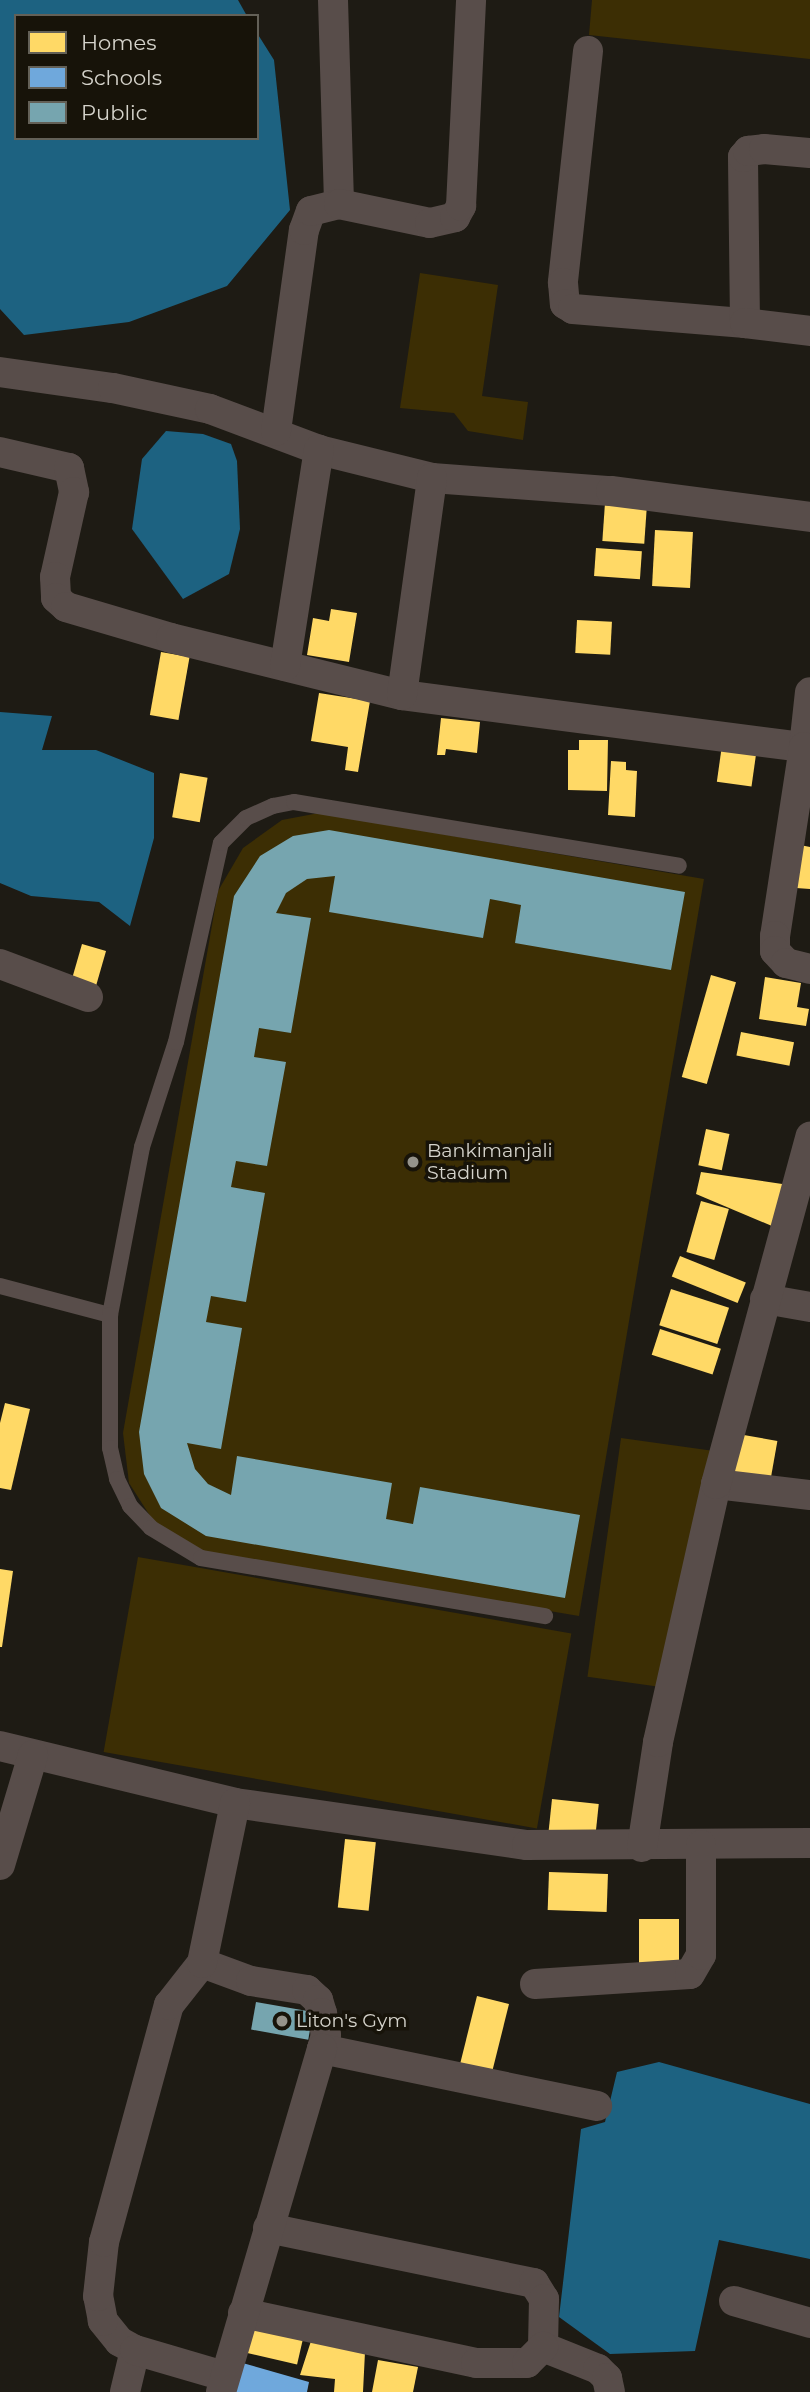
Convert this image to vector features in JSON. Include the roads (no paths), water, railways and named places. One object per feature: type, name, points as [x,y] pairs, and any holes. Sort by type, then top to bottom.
[{"type":"street","points":[[333,0],[339,204]]},
{"type":"street","points":[[276,431],[307,218],[320,205],[339,204],[430,223],[455,217],[465,190],[471,0]]},
{"type":"street","points":[[588,51],[562,283],[565,304],[590,312],[745,323],[810,331]]},
{"type":"street","points":[[745,323],[743,157],[748,151],[764,149],[810,153]]},
{"type":"street","points":[[0,372],[124,390],[210,409],[276,431],[318,450],[432,478],[611,491],[810,517]]},
{"type":"street","points":[[285,666],[318,450]]},
{"type":"street","points":[[0,452],[69,468],[74,492],[54,589],[66,607],[402,695],[807,747]]},
{"type":"street","points":[[402,695],[432,478]]},
{"type":"street","points":[[810,692],[801,834],[775,950],[786,963],[810,969]]},
{"type":"street","points":[[0,964],[88,997]]},
{"type":"street","points":[[642,1847],[657,1742],[716,1483],[765,1299],[808,1156]]},
{"type":"street","points":[[765,1299],[810,1307]]},
{"type":"street","points":[[716,1483],[810,1494]]},
{"type":"street","points":[[0,1746],[235,1803],[527,1845],[642,1847],[810,1843]]},
{"type":"street","points":[[0,1865],[33,1755]]},
{"type":"street","points":[[202,1963],[251,1980],[307,1990],[318,2000],[326,2035],[222,2384],[135,2350],[119,2340],[103,2321],[98,2296],[104,2242],[169,2005],[202,1963],[235,1803]]},
{"type":"street","points":[[535,1983],[690,1974],[701,1955],[701,1845]]},
{"type":"street","points":[[322,2049],[597,2106]]},
{"type":"street","points":[[243,2313],[476,2363],[527,2363],[543,2347],[544,2299],[534,2283],[268,2228]]},
{"type":"street","points":[[734,2301],[810,2323]]},
{"type":"street","points":[[543,2347],[598,2369],[607,2378],[610,2392]]},
{"type":"street","points":[[125,2392],[135,2350]]},
{"type":"lane","points":[[545,1616],[201,1558],[151,1528],[130,1506],[117,1479],[110,1448],[110,1315],[142,1147],[176,1042],[221,843],[246,818],[273,806],[294,802],[678,866]]},
{"type":"lane","points":[[0,1286],[110,1315]]},
{"type":"water","points":[[0,0],[238,0],[246,14],[14,14],[14,140],[259,140],[259,36],[274,60],[290,210],[227,286],[129,322],[24,335],[0,309]]},
{"type":"water","points":[[166,431],[203,434],[231,444],[237,461],[240,529],[229,574],[183,599],[132,529],[142,459]]},
{"type":"water","points":[[0,712],[52,716],[42,750],[96,750],[154,773],[154,838],[130,926],[99,902],[31,896],[0,883]]},
{"type":"water","points":[[659,2062],[810,2104],[810,2259],[719,2240],[695,2351],[610,2354],[559,2317],[581,2129],[605,2122],[617,2072]]},
{"type":"place","name":"Bankimanjali Stadium","points":[[413,1162]]},
{"type":"place","name":"Liton's Gym","points":[[282,2021]]}]
